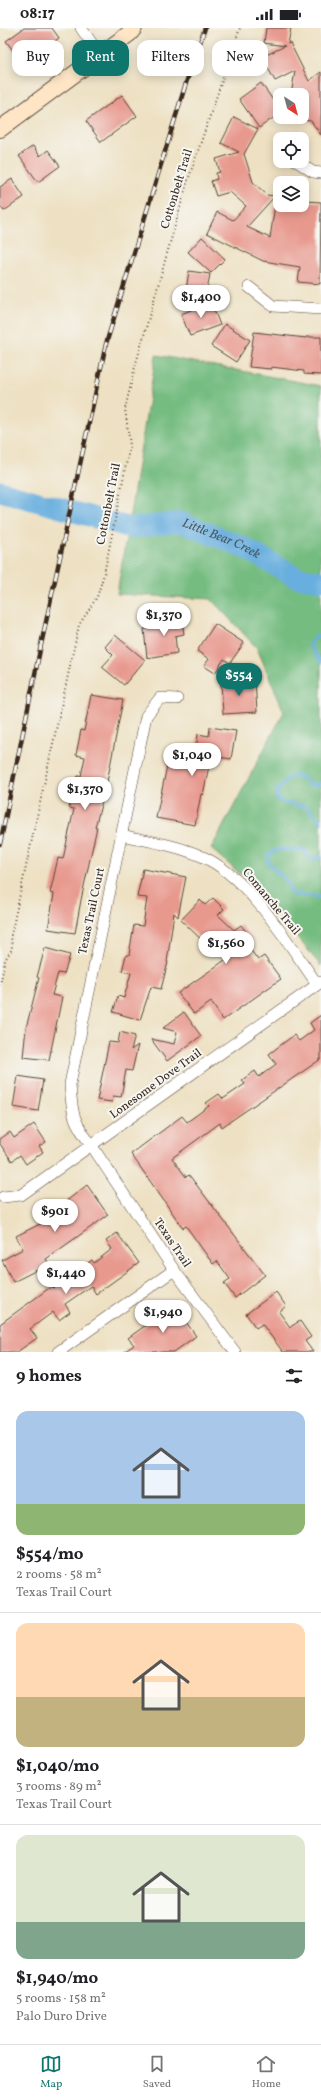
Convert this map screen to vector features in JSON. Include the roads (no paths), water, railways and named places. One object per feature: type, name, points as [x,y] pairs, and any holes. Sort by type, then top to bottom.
[{"type":"main road","points":[[120,40],[134,28]]},
{"type":"main road","points":[[0,129],[72,76]]},
{"type":"street","points":[[81,28],[89,40]]},
{"type":"street","points":[[307,168],[313,172],[321,173]]},
{"type":"street","points":[[249,287],[273,306],[321,309]]},
{"type":"street","name":"Texas Trail Court","points":[[92,1146],[77,1126],[72,1109],[70,1084],[146,716],[160,698],[177,699]]},
{"type":"street","name":"Comanche Trail","points":[[121,835],[178,847],[203,856],[230,874],[282,933],[319,983]]},
{"type":"street","name":"Lonesome Dove Trail","points":[[3,1197],[21,1195],[92,1146],[319,983]]},
{"type":"street","name":"Texas Trail","points":[[92,1146],[174,1270],[235,1352]]},
{"type":"street","points":[[58,1352],[174,1270]]},
{"type":"waterway","name":"Little Bear Creek","points":[[0,491],[131,528],[180,522],[241,546],[296,577],[321,581]]},
{"type":"waterway","points":[[321,636],[316,636],[309,645],[321,662]]},
{"type":"waterway","points":[[321,783],[310,786],[306,780],[301,777],[289,777],[277,791],[277,799],[285,803],[307,807],[321,822]]},
{"type":"waterway","points":[[321,857],[314,859],[308,857],[306,850],[279,849],[268,855],[268,862],[287,882],[292,894],[321,897]]},
{"type":"railway","points":[[0,844],[106,344],[186,83],[205,28]]}]
